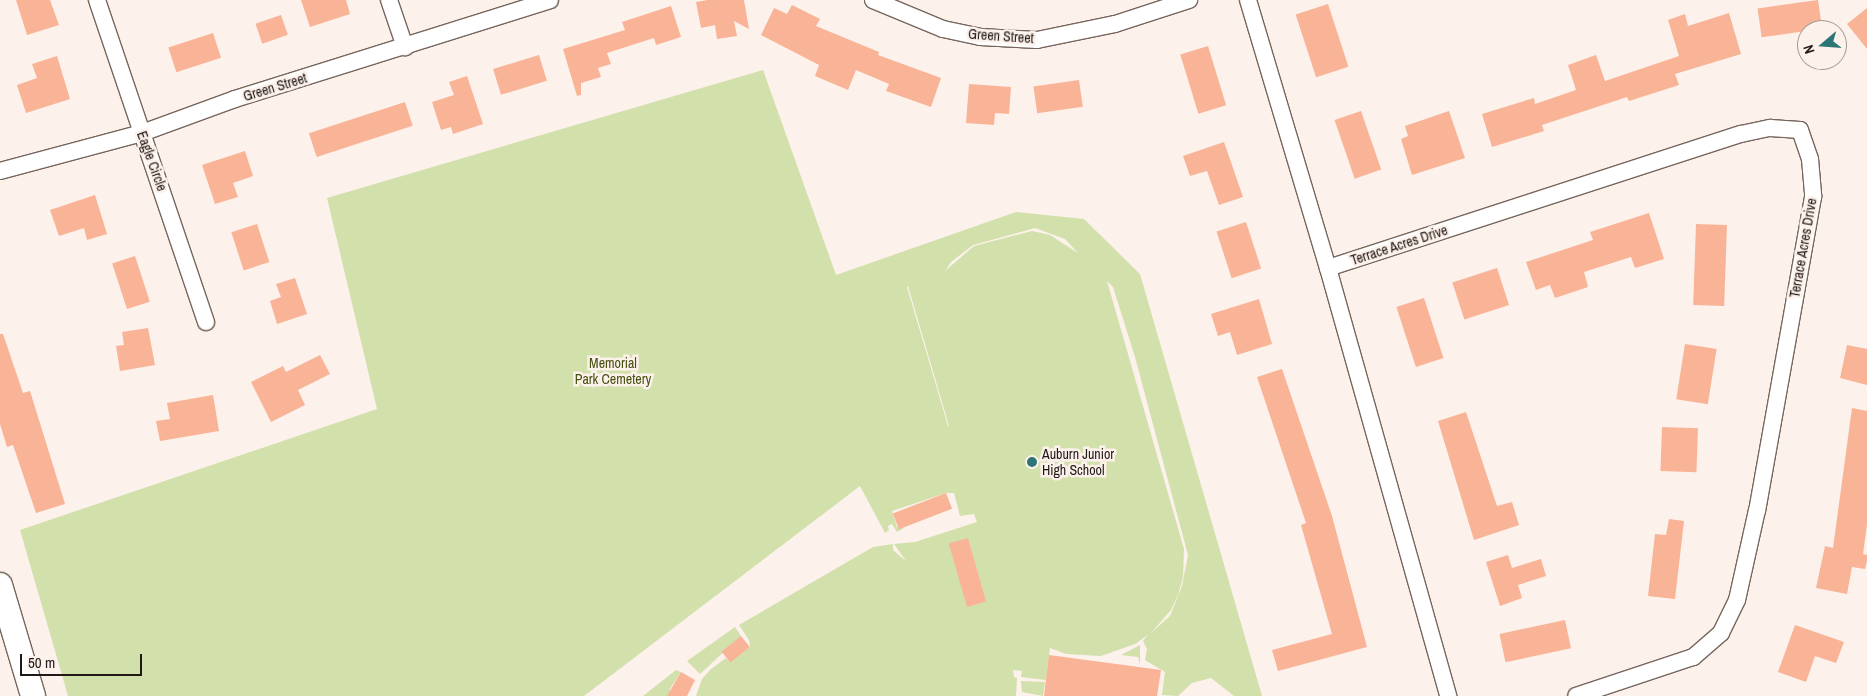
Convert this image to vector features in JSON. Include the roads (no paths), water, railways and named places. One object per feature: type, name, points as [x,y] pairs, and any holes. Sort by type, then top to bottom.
[{"type":"street","name":"Eagle Circle","points":[[96,0],[123,84],[142,133],[206,322]]},
{"type":"street","points":[[389,0],[405,47]]},
{"type":"street","name":"Green Street","points":[[0,171],[142,133],[235,99],[550,0]]},
{"type":"street","name":"Green Street","points":[[873,0],[943,29],[980,37],[1037,40],[1115,24],[1189,0]]},
{"type":"street","points":[[1248,0],[1328,268],[1448,696]]},
{"type":"street","name":"Terrace Acres Drive","points":[[1328,268],[1741,134],[1770,128],[1800,130],[1810,158],[1813,197],[1757,510],[1737,600],[1721,633],[1694,657],[1576,696]]},
{"type":"street","points":[[0,585],[33,696]]},
{"type":"place","name":"Auburn Junior High School","points":[[1032,462]]},
{"type":"park label","name":"Memorial Park Cemetery","points":[[613,372]]}]
